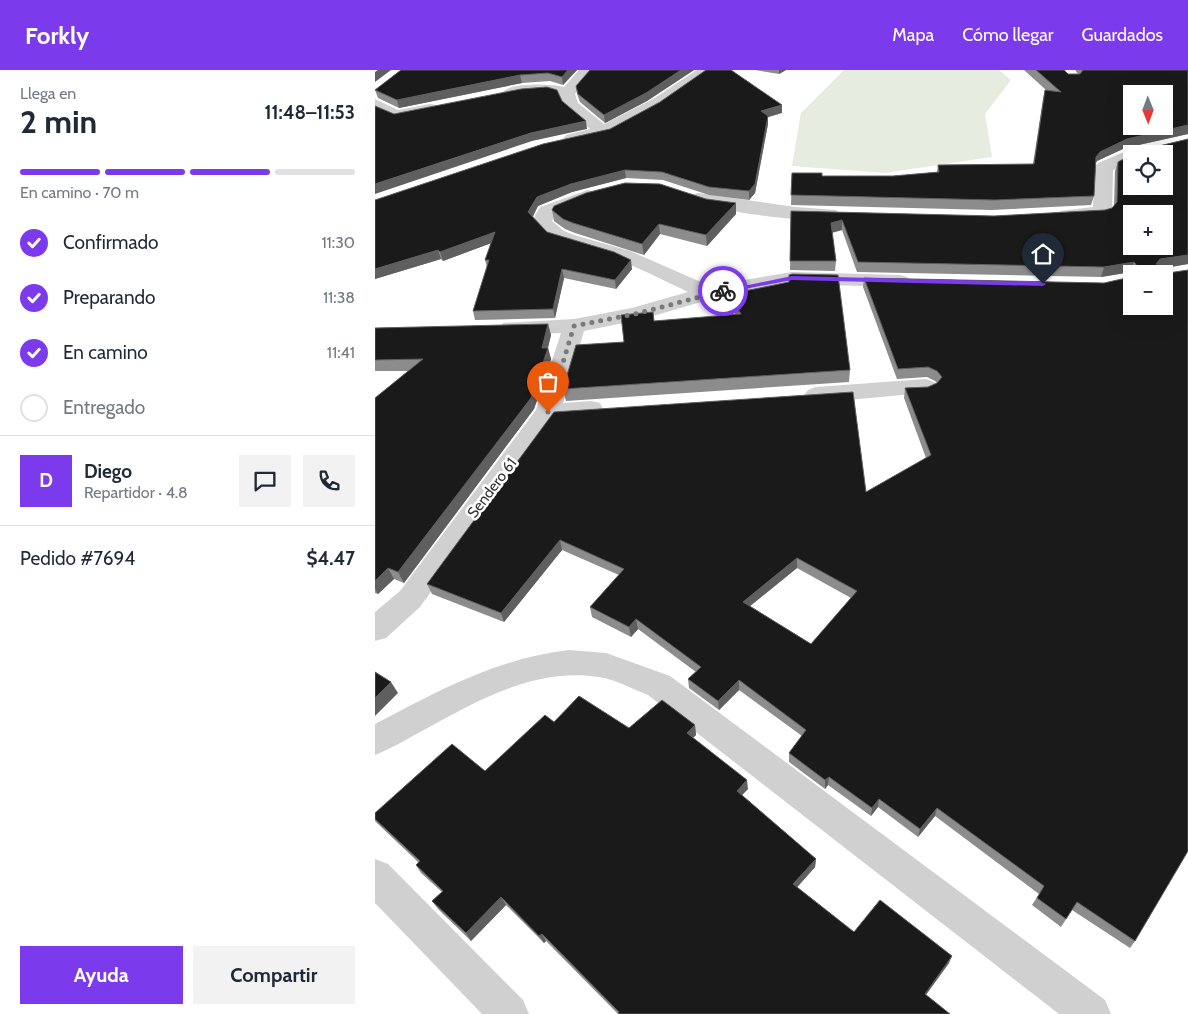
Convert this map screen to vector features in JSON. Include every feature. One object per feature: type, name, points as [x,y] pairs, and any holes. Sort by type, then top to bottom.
[{"type":"street","points":[[567,94],[587,70]]},
{"type":"street","points":[[558,143],[604,132],[654,106],[707,70]]},
{"type":"street","points":[[494,96],[550,88],[567,94]]},
{"type":"street","points":[[567,94],[571,105],[604,132]]},
{"type":"street","points":[[375,104],[396,115],[447,105]]},
{"type":"street","points":[[1047,216],[1102,212],[1104,167],[1123,158]]},
{"type":"street","points":[[607,191],[580,198],[547,211],[542,221],[546,228],[567,239],[622,254],[708,294]]},
{"type":"street","points":[[681,194],[707,202],[765,209],[852,215]]},
{"type":"street","points":[[495,328],[574,326],[635,314],[708,294],[792,278],[921,281]]},
{"type":"street","name":"Sendero 61","points":[[375,629],[410,599],[548,412],[574,326]]},
{"type":"street","points":[[790,396],[926,387]]},
{"type":"street","points":[[548,412],[615,408]]},
{"type":"street","points":[[375,740],[481,685],[547,664],[598,664],[659,685],[1091,1014]]},
{"type":"street","points":[[375,877],[509,1014]]},
{"type":"shaded area","points":[[844,70],[999,70],[1011,80],[985,114],[992,157],[885,173],[792,166],[801,113]]},
{"type":"building","points":[[401,70],[568,70],[562,77],[548,73],[520,75],[397,100],[375,90]]},
{"type":"building","points":[[590,70],[681,70],[646,93],[604,115],[578,94],[576,86]]},
{"type":"building","points":[[706,70],[731,70],[782,105],[761,111],[768,116],[755,184],[749,191],[709,187],[662,172],[625,170],[571,184],[537,197],[528,212],[547,232],[614,252],[631,260],[615,280],[562,269],[553,309],[473,311],[489,260],[485,260],[495,232],[440,252],[438,250],[375,269],[375,200],[543,144],[610,129],[660,102]]},
{"type":"building","points":[[1036,70],[1064,70],[1068,74],[1080,74],[1083,70],[1188,70],[1188,125],[1173,128],[1173,85],[1123,85],[1123,135],[1144,135],[1127,139],[1100,152],[1096,157],[1094,196],[994,200],[791,195],[792,173],[822,173],[822,176],[893,176],[939,172],[938,165],[1034,164],[1045,90],[1061,92]]},
{"type":"building","points":[[547,87],[557,90],[562,101],[586,121],[531,133],[375,184],[375,106],[394,114],[521,89]]},
{"type":"building","points":[[1188,139],[1188,255],[1160,259],[1156,264],[1161,265],[1136,265],[1134,262],[1104,267],[858,262],[842,220],[831,223],[836,261],[790,261],[791,211],[994,216],[1105,210],[1112,208],[1117,202],[1118,162],[1123,159],[1123,195],[1173,195],[1173,145],[1163,145]]},
{"type":"building","points":[[625,183],[660,184],[706,199],[736,203],[706,235],[659,224],[642,244],[573,223],[563,219],[552,210],[554,206],[586,193]]},
{"type":"building","points":[[1188,270],[1188,851],[1135,941],[1077,902],[1066,919],[1037,898],[1044,886],[937,808],[920,829],[879,799],[872,808],[829,777],[825,780],[789,753],[806,730],[739,680],[718,701],[688,679],[701,667],[636,619],[629,627],[590,607],[624,569],[560,540],[501,613],[427,584],[554,412],[853,392],[866,492],[931,455],[905,388],[928,387],[937,383],[942,377],[937,371],[928,367],[898,369],[864,278],[1104,283],[1123,279],[1123,315],[1173,315],[1173,272]],"holes":[[[797,558],[857,591],[811,644],[743,602]]]},
{"type":"building","points":[[789,275],[838,275],[850,370],[563,389],[576,345],[624,342],[621,315],[653,312],[654,321],[741,314],[730,294],[789,282]]},
{"type":"building","points":[[548,324],[542,348],[548,348],[531,398],[398,572],[388,568],[375,581],[375,398],[423,359],[375,360],[375,328]]},
{"type":"building","points":[[375,672],[391,682],[375,698]]},
{"type":"building","points":[[579,696],[629,728],[662,700],[695,725],[687,733],[747,780],[737,791],[816,859],[793,884],[854,932],[880,900],[952,956],[925,994],[950,1014],[618,1014],[619,1012],[542,934],[539,936],[501,897],[466,933],[432,901],[443,891],[416,865],[420,861],[375,819],[375,813],[452,744],[485,771],[545,715],[554,722]]},
{"type":"way so far","points":[[548,412],[574,326],[635,314],[723,291]]},
{"type":"route","points":[[723,291],[792,278],[1043,284]]}]
